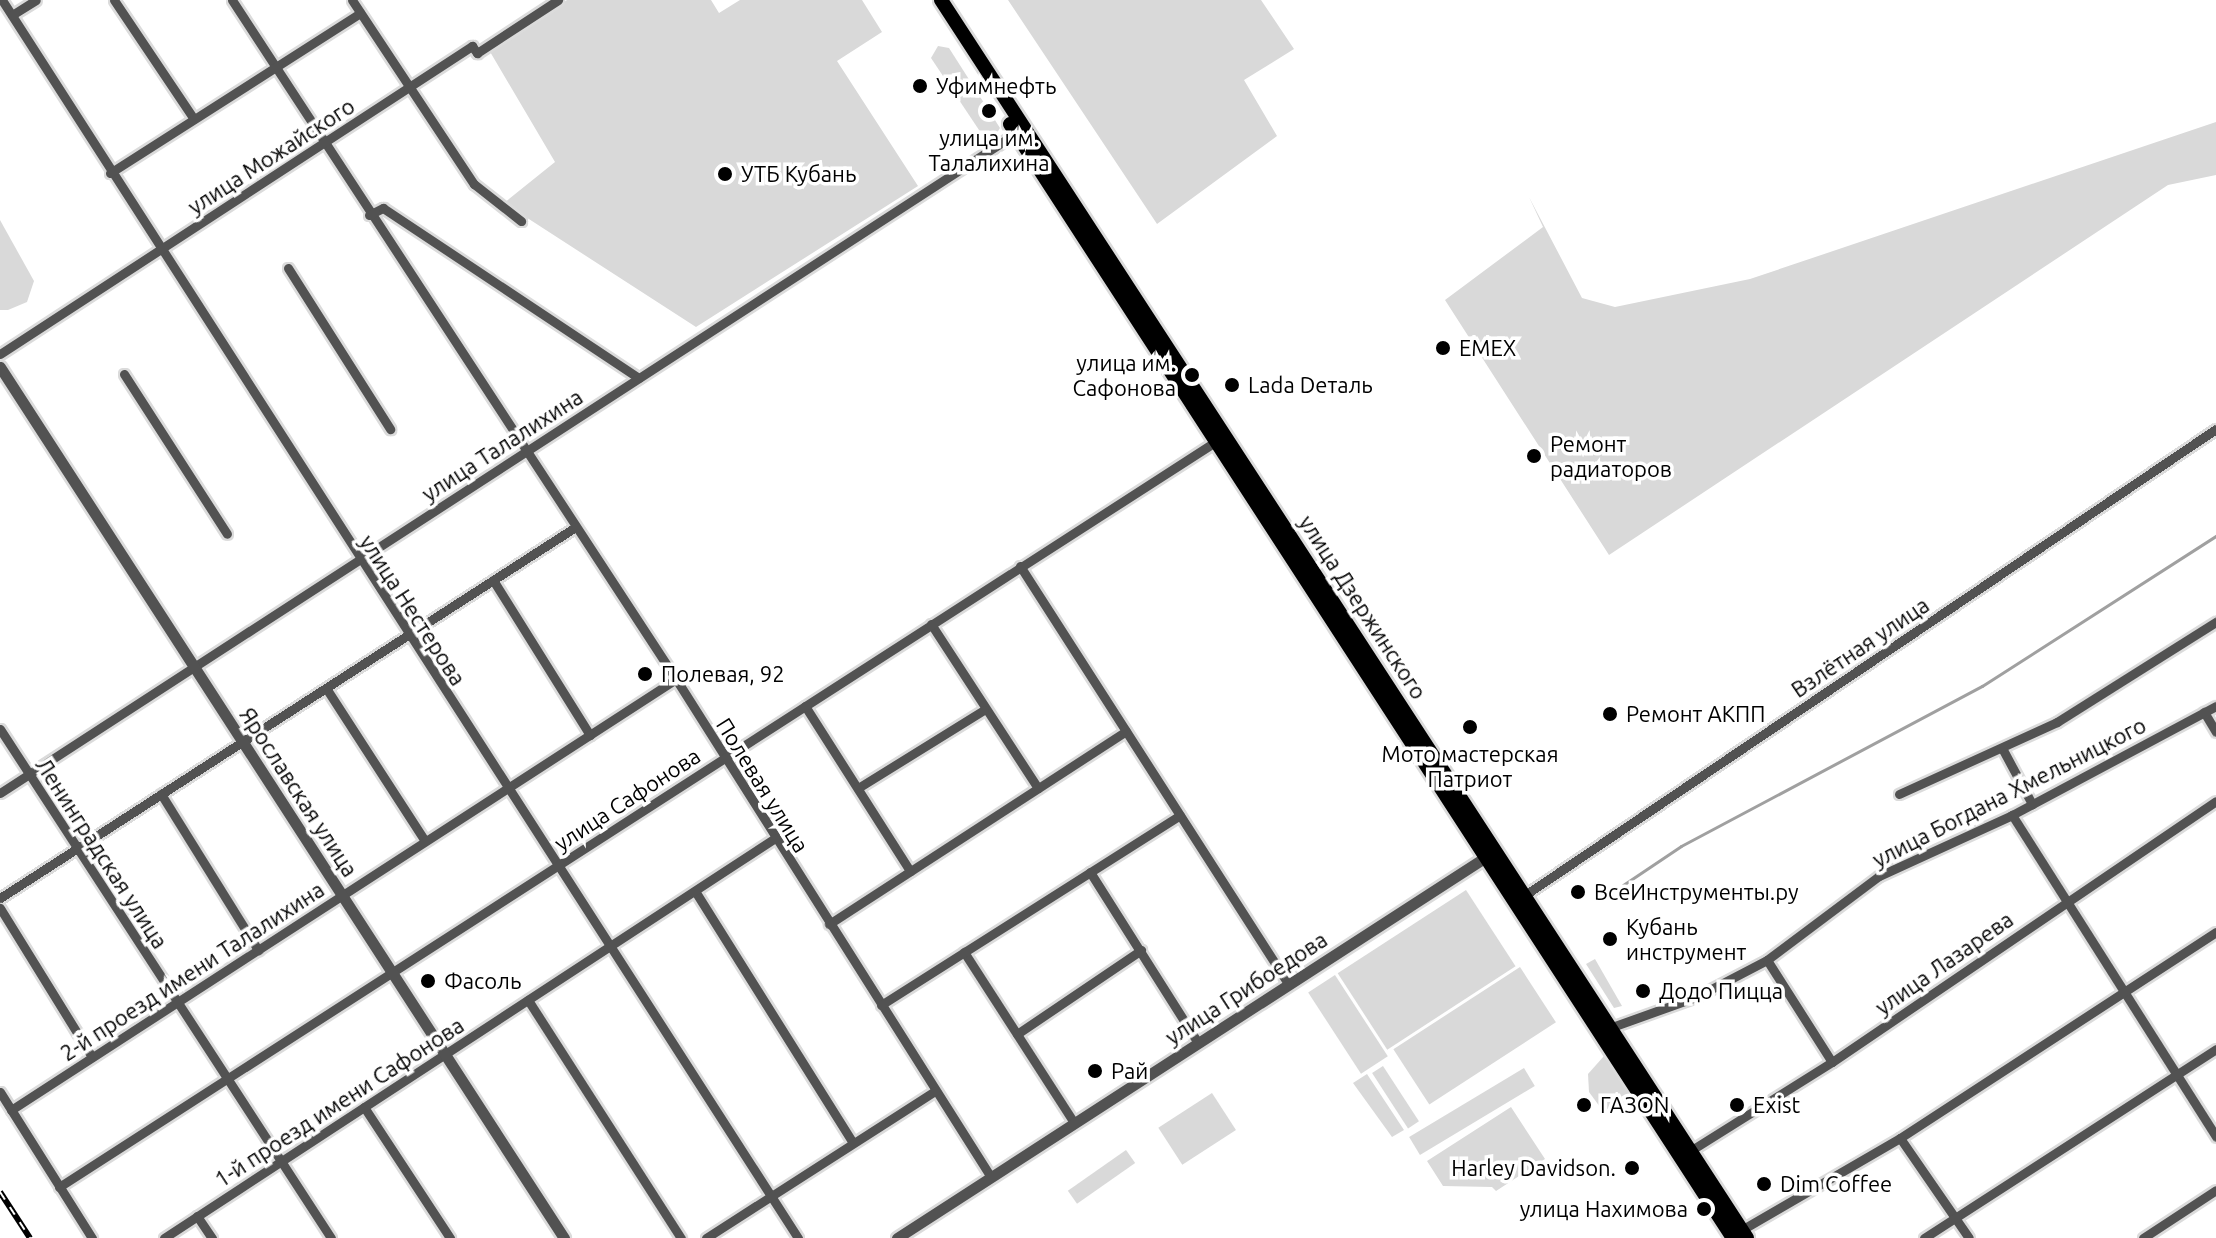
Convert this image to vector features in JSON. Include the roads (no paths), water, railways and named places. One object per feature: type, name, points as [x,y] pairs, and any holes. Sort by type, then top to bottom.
[{"type":"main road","name":"улица Дзержинского","points":[[930,0],[1020,131],[1738,1235]]},
{"type":"main road","name":"улица Дзержинского","points":[[941,0],[1215,442],[1491,853],[1525,895],[1690,1151],[1738,1235]]},
{"type":"street","name":"улица Нестерова","points":[[2,0],[110,173],[798,1238]]},
{"type":"street","points":[[12,15],[36,0]]},
{"type":"street","points":[[114,0],[194,119]]},
{"type":"street","name":"Полевая улица","points":[[232,0],[323,145],[676,679],[991,1177]]},
{"type":"street","points":[[352,0],[474,184],[521,221]]},
{"type":"street","name":"улица Можайского","points":[[0,354],[472,46],[477,53],[558,0]]},
{"type":"street","points":[[110,173],[360,13]]},
{"type":"street","name":"улица Талалихина","points":[[0,793],[1020,131]]},
{"type":"street","points":[[369,215],[383,208],[639,378]]},
{"type":"street","points":[[288,268],[390,429]]},
{"type":"street","name":"Ярославская улица","points":[[0,367],[564,1238]]},
{"type":"street","points":[[124,374],[227,534]]},
{"type":"street","name":"Взлётная улица","points":[[1525,895],[2216,429]]},
{"type":"street","name":"улица Сафонова","points":[[59,1187],[1215,442]]},
{"type":"street","points":[[0,898],[574,528]]},
{"type":"street","points":[[1020,566],[1288,984]]},
{"type":"street","points":[[493,580],[590,735]]},
{"type":"street","points":[[1899,794],[2057,722],[2216,622]]},
{"type":"street","points":[[931,624],[984,710],[1038,788]]},
{"type":"street","name":"2-й проезд имени Талалихина","points":[[11,1110],[676,679]]},
{"type":"street","points":[[326,688],[425,841]]},
{"type":"street","points":[[805,706],[910,871]]},
{"type":"street","name":"улица Богдана Хмельницкого","points":[[1612,1027],[1696,997],[1767,960],[1879,876],[2012,815],[2216,706]]},
{"type":"street","points":[[858,788],[984,710]]},
{"type":"street","points":[[2204,712],[2216,732]]},
{"type":"street","name":"Ленинградская улица","points":[[0,729],[225,1080],[331,1238]]},
{"type":"street","points":[[829,924],[1126,731]]},
{"type":"street","points":[[2002,748],[2032,804]]},
{"type":"street","points":[[161,794],[258,950]]},
{"type":"street","name":"улица Лазарева","points":[[1690,1151],[1832,1062],[2216,801]]},
{"type":"street","points":[[881,1005],[1180,815]]},
{"type":"street","points":[[2012,815],[2216,1137]]},
{"type":"street","name":"1-й проезд имени Сафонова","points":[[164,1238],[775,838]]},
{"type":"street","name":"улица Грибоедова","points":[[897,1238],[1491,853]]},
{"type":"street","points":[[1090,872],[1198,1043]]},
{"type":"street","points":[[695,891],[853,1143]]},
{"type":"street","points":[[0,908],[92,1057]]},
{"type":"street","points":[[1738,1235],[1900,1138],[2216,932]]},
{"type":"street","points":[[1017,1034],[1141,950]]},
{"type":"street","points":[[964,952],[1074,1123]]},
{"type":"street","points":[[1767,960],[1832,1062]]},
{"type":"street","points":[[528,1000],[681,1238]]},
{"type":"street","points":[[1924,1238],[2216,1049]]},
{"type":"street","points":[[706,1238],[935,1091]]},
{"type":"street","points":[[0,1092],[92,1238]]},
{"type":"street","points":[[364,1107],[450,1238]]},
{"type":"street","points":[[1900,1138],[1969,1238]]},
{"type":"street","points":[[2143,1238],[2216,1190]]},
{"type":"street","points":[[197,1216],[212,1238]]},
{"type":"waterway","points":[[1623,885],[1681,846],[1982,686],[2216,536]]},
{"type":"railway","points":[[0,1192],[30,1238]]},
{"type":"place","name":"Уфимнефть","points":[[920,86]]},
{"type":"place","name":"улица им. Талалихина","points":[[989,111]]},
{"type":"place","name":"УТБ Кубань","points":[[725,174]]},
{"type":"place","name":"EMEX","points":[[1443,348]]},
{"type":"place","name":"улица им. Сафонова","points":[[1192,375]]},
{"type":"place","name":"Lada Dеталь","points":[[1232,385]]},
{"type":"place","name":"Ремонт радиаторов","points":[[1534,456]]},
{"type":"place","name":"Полевая, 92","points":[[645,674]]},
{"type":"place","name":"Ремонт АКПП","points":[[1610,714]]},
{"type":"place","name":"Мото мастерская Патриот","points":[[1470,727]]},
{"type":"place","name":"ВсеИнструменты.ру","points":[[1578,892]]},
{"type":"place","name":"Кубань инструмент","points":[[1610,939]]},
{"type":"place","name":"Фасоль","points":[[428,981]]},
{"type":"place","name":"Додо Пицца","points":[[1643,991]]},
{"type":"place","name":"Рай","points":[[1095,1071]]},
{"type":"place","name":"ГАЗON","points":[[1584,1105]]},
{"type":"place","name":"Exist","points":[[1737,1105]]},
{"type":"place","name":"Harley Davidson.","points":[[1632,1168]]},
{"type":"place","name":"Dim Coffee","points":[[1764,1184]]},
{"type":"place","name":"улица Нахимова","points":[[1704,1209]]}]
